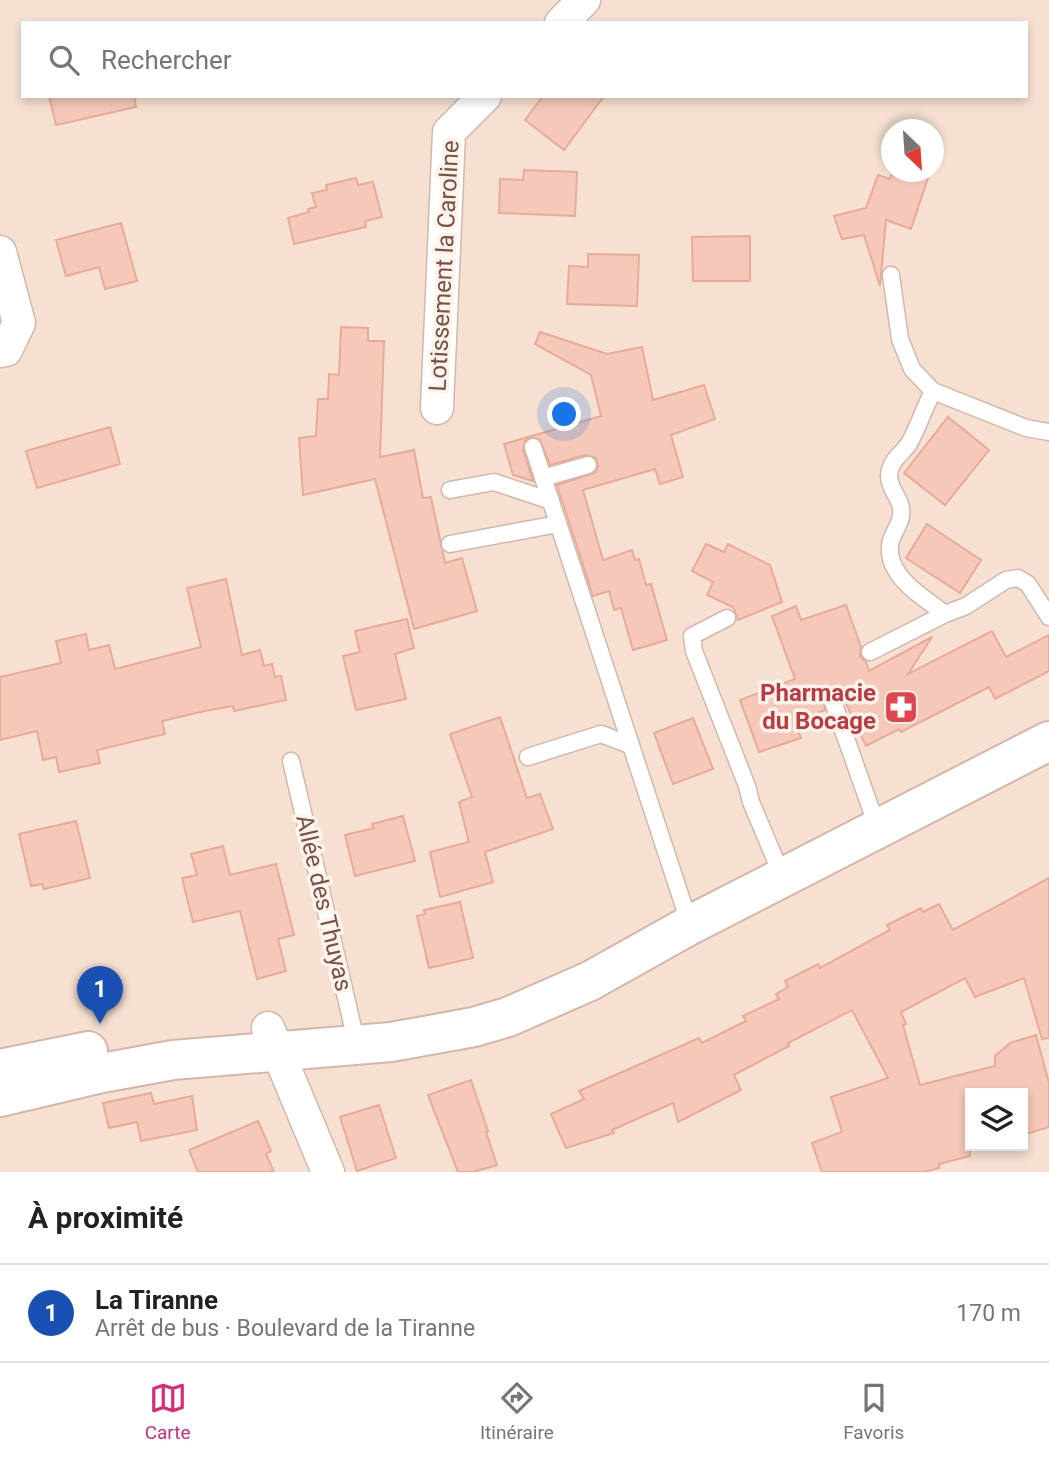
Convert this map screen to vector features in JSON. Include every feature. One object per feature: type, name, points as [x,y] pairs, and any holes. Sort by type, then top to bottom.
[{"type":"main road","points":[[0,1069],[173,1036],[273,1039],[354,1034],[502,994],[587,962],[651,945],[1048,741]]},
{"type":"main road","points":[[0,1097],[102,1073],[273,1039]]},
{"type":"street","points":[[563,21],[584,0]]},
{"type":"street","name":"Lotissement la Caroline","points":[[437,408],[449,132],[483,98]]},
{"type":"street","points":[[0,252],[19,323],[6,349],[0,351]]},
{"type":"street","points":[[273,1039],[328,1172]]},
{"type":"lane","points":[[891,275],[900,339],[912,369],[933,391],[1026,428],[1049,432]]},
{"type":"lane","points":[[933,391],[909,443],[893,460],[889,476],[900,500],[901,516],[890,547],[893,562],[903,583],[946,614]]},
{"type":"lane","points":[[533,447],[690,925]]},
{"type":"lane","points":[[543,478],[588,466]]},
{"type":"lane","points":[[450,490],[495,482],[551,501]]},
{"type":"lane","points":[[450,544],[558,524]]},
{"type":"lane","points":[[870,652],[965,606],[1006,580],[1018,578],[1028,584],[1049,617]]},
{"type":"lane","points":[[727,618],[692,636],[694,651],[783,878]]},
{"type":"lane","points":[[832,699],[878,829]]},
{"type":"lane","points":[[528,757],[601,734],[629,746]]},
{"type":"lane","name":"Allée des Thuyas","points":[[291,761],[354,1034]]},
{"type":"shaded area","points":[[0,0],[1049,0],[1049,1172],[0,1172]]},
{"type":"building","points":[[49,98],[134,98],[136,107],[56,125]]},
{"type":"building","points":[[542,98],[603,98],[564,150],[525,120]]},
{"type":"building","points":[[524,170],[577,172],[575,216],[499,213],[500,179],[523,180]]},
{"type":"building","points":[[878,175],[881,176],[881,182],[927,182],[911,229],[886,220],[880,286],[864,235],[842,239],[834,216],[866,208]]},
{"type":"building","points":[[356,178],[358,185],[373,182],[382,217],[365,221],[366,227],[294,244],[288,218],[316,207],[312,193],[327,190],[326,185]]},
{"type":"building","points":[[121,223],[137,281],[105,289],[99,267],[66,276],[56,240]]},
{"type":"building","points":[[750,236],[750,281],[693,281],[692,237]]},
{"type":"building","points":[[588,254],[639,255],[637,306],[567,304],[569,266],[588,267]]},
{"type":"building","points":[[341,327],[368,328],[368,341],[384,341],[380,457],[414,450],[423,498],[431,497],[445,563],[462,558],[477,611],[414,629],[375,479],[303,495],[299,438],[316,436],[318,399],[328,399],[329,374],[339,375]]},
{"type":"building","points":[[540,332],[607,354],[642,347],[653,400],[704,385],[715,419],[671,435],[683,477],[660,484],[655,469],[583,490],[603,560],[632,550],[635,560],[639,559],[646,585],[651,584],[667,640],[633,650],[621,608],[614,610],[609,591],[593,596],[557,485],[595,473],[598,467],[596,458],[585,455],[550,465],[540,440],[530,437],[525,441],[523,450],[533,481],[513,475],[504,444],[601,416],[591,375],[535,344]]},
{"type":"building","points":[[948,417],[989,450],[945,505],[904,473]]},
{"type":"building","points":[[110,427],[120,464],[37,488],[26,451]]},
{"type":"building","points":[[927,524],[981,560],[960,593],[906,558]]},
{"type":"building","points":[[706,544],[724,552],[728,544],[770,565],[782,602],[738,620],[733,607],[707,595],[713,582],[692,571]]},
{"type":"building","points":[[226,579],[242,655],[260,650],[264,666],[272,664],[275,677],[281,676],[286,700],[234,711],[233,706],[162,721],[165,734],[97,750],[100,763],[59,772],[56,757],[43,760],[37,731],[0,740],[0,677],[61,663],[56,641],[86,634],[89,650],[109,645],[115,669],[201,647],[187,588]]},
{"type":"building","points":[[846,605],[861,647],[860,656],[869,671],[932,637],[908,674],[992,631],[1006,657],[1049,635],[1049,671],[995,699],[989,687],[901,732],[899,729],[866,746],[842,695],[829,689],[822,696],[825,710],[795,721],[801,738],[759,752],[740,700],[795,679],[772,616],[796,606],[801,620]]},
{"type":"building","points":[[407,619],[414,648],[395,654],[406,699],[356,710],[343,656],[360,652],[355,631]]},
{"type":"building","points":[[500,717],[527,798],[540,794],[553,829],[485,852],[493,882],[440,897],[430,852],[469,842],[459,802],[472,797],[450,734]]},
{"type":"building","points":[[693,718],[713,769],[673,784],[654,733]]},
{"type":"building","points":[[403,816],[415,861],[355,876],[345,835],[374,828],[372,824]]},
{"type":"building","points":[[76,821],[90,878],[44,889],[42,884],[31,886],[19,834]]},
{"type":"building","points":[[223,846],[230,875],[276,864],[294,935],[278,939],[286,971],[257,979],[240,911],[193,922],[182,878],[197,875],[191,854]]},
{"type":"building","points":[[1049,878],[1049,1038],[1042,1039],[1024,978],[975,997],[965,978],[901,1012],[920,1085],[995,1066],[995,1056],[1010,1043],[1036,1035],[1049,1083],[1049,1127],[1028,1133],[1028,1088],[965,1088],[965,1151],[970,1151],[970,1156],[939,1164],[939,1168],[924,1172],[822,1172],[812,1143],[842,1132],[831,1097],[888,1078],[852,1010],[734,1075],[741,1090],[678,1122],[673,1103],[612,1130],[614,1133],[566,1148],[551,1114],[584,1099],[579,1091],[699,1038],[702,1043],[746,1021],[743,1016],[779,999],[776,994],[788,987],[785,981],[818,964],[820,968],[890,930],[887,925],[921,908],[923,912],[939,904],[953,930]]},
{"type":"building","points":[[460,902],[473,958],[429,968],[417,916],[425,914],[424,910]]},
{"type":"building","points":[[471,1080],[497,1165],[473,1172],[458,1172],[428,1095]]},
{"type":"building","points":[[151,1093],[154,1104],[192,1096],[197,1130],[141,1141],[137,1122],[109,1128],[103,1103]]},
{"type":"building","points":[[379,1105],[396,1158],[357,1171],[340,1117]]},
{"type":"building","points":[[258,1121],[271,1151],[266,1154],[274,1172],[198,1172],[189,1150]]},
{"type":"place","name":"Pharmacie du Bocage","points":[[901,707]]},
{"type":"place","name":"La Tiranne","points":[[100,1024]]}]
